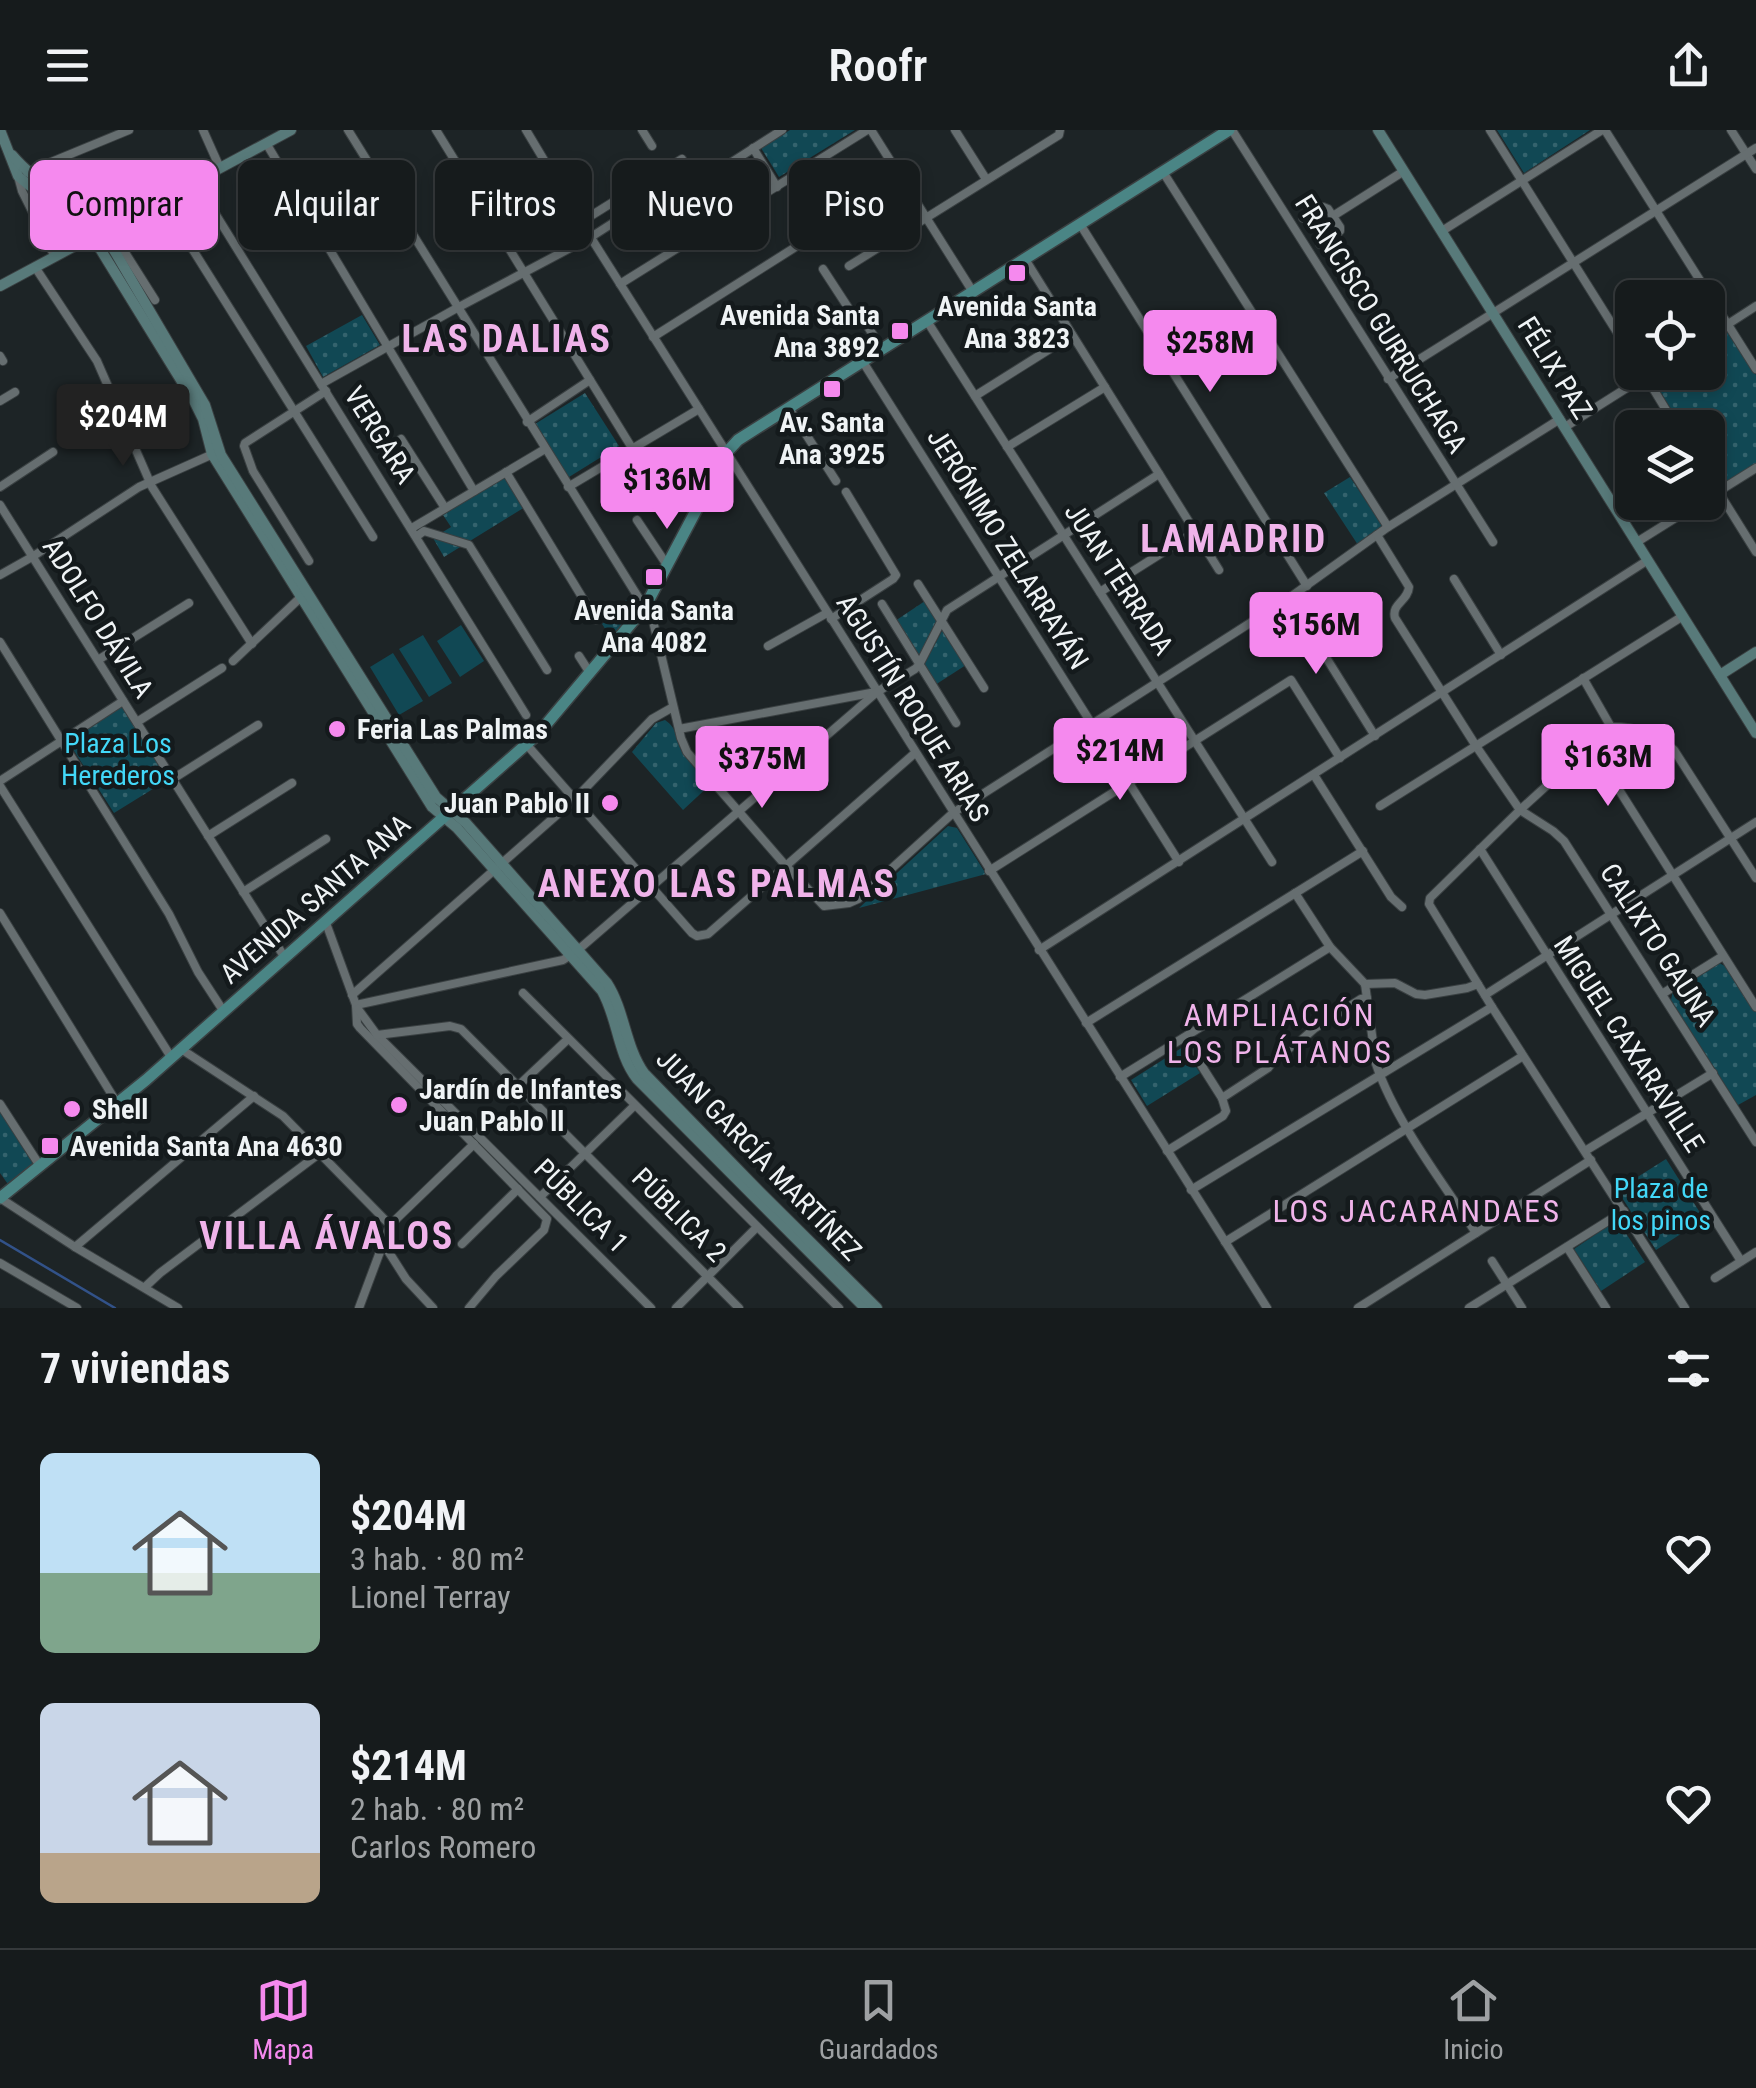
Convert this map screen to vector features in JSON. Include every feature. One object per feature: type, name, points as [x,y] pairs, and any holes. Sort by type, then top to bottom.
[{"type":"main road","name":"JUAN GARCÍA MARTÍNEZ","points":[[0,130],[8,151],[30,179]]},
{"type":"main road","points":[[220,168],[291,130]]},
{"type":"main road","name":"AVENIDA SANTA ANA","points":[[0,1198],[224,1012],[527,745],[645,608],[727,452],[738,440],[1230,130]]},
{"type":"main road","name":"FÉLIX PAZ","points":[[1378,130],[1756,733]]},
{"type":"main road","points":[[0,286],[67,250]]},
{"type":"main road","name":"JUAN GARCÍA MARTÍNEZ","points":[[111,250],[195,403],[215,452],[432,807],[466,823],[498,868],[613,993],[633,1056],[644,1073],[877,1308]]},
{"type":"main road","name":"JUAN GARCÍA MARTÍNEZ","points":[[215,452],[448,815]]},
{"type":"main road","points":[[1720,675],[1756,652]]},
{"type":"main road","name":"JUAN GARCÍA MARTÍNEZ","points":[[575,953],[606,999],[622,1054],[637,1079],[865,1308]]},
{"type":"street","points":[[55,257],[22,191],[23,174],[129,130]]},
{"type":"street","points":[[203,130],[220,168]]},
{"type":"street","points":[[348,130],[645,608],[656,629],[686,752],[820,904],[858,899],[953,813],[1289,598],[1388,527],[1619,390]]},
{"type":"street","points":[[436,130],[632,448]]},
{"type":"street","name":"AGUSTÍN ROQUE ARIAS","points":[[526,130],[544,160]]},
{"type":"street","points":[[642,130],[652,146]]},
{"type":"street","points":[[734,160],[782,130]]},
{"type":"street","points":[[820,160],[869,130],[973,292]]},
{"type":"street","points":[[954,130],[986,179]]},
{"type":"street","name":"FRANCISCO GURRUCHAGA","points":[[1230,130],[1494,542]]},
{"type":"street","points":[[1490,130],[1615,329]]},
{"type":"street","points":[[1442,231],[1604,130],[1756,369]]},
{"type":"street","points":[[1731,130],[1756,169]]},
{"type":"street","points":[[848,266],[1060,132]]},
{"type":"street","points":[[266,143],[474,491]]},
{"type":"street","points":[[753,148],[777,187]]},
{"type":"street","points":[[1388,378],[1756,148]]},
{"type":"street","points":[[592,215],[682,159]]},
{"type":"street","points":[[1333,216],[1404,171]]},
{"type":"street","points":[[1162,172],[1388,527]]},
{"type":"street","points":[[620,284],[789,179]]},
{"type":"street","points":[[1303,218],[1326,206],[1333,216],[1340,231],[1320,244]]},
{"type":"street","name":"VERGARA","points":[[218,218],[526,715]]},
{"type":"street","points":[[1080,224],[1307,586]]},
{"type":"street","name":"AGUSTÍN ROQUE ARIAS","points":[[592,240],[1267,1308]]},
{"type":"street","points":[[116,250],[154,300]]},
{"type":"street","points":[[193,250],[373,537]]},
{"type":"street","points":[[310,562],[252,471],[246,443],[388,348],[568,250]]},
{"type":"street","points":[[654,337],[792,250]]},
{"type":"street","points":[[1025,259],[1219,570]]},
{"type":"street","points":[[35,268],[97,361],[148,482],[252,644]]},
{"type":"street","points":[[823,269],[850,312],[863,319],[882,349]]},
{"type":"street","points":[[1725,326],[1756,306]]},
{"type":"street","name":"JUAN TERRADA","points":[[927,321],[1272,862]]},
{"type":"street","points":[[975,396],[1072,336]]},
{"type":"street","name":"JERÓNIMO ZELARRAYÁN","points":[[862,362],[1179,862]]},
{"type":"street","points":[[527,422],[590,380]]},
{"type":"street","points":[[1007,447],[1104,387]]},
{"type":"street","points":[[0,402],[15,392]]},
{"type":"street","points":[[789,408],[836,481]]},
{"type":"street","points":[[568,486],[699,409]]},
{"type":"street","points":[[401,440],[445,508]]},
{"type":"street","points":[[414,532],[445,508],[544,450]]},
{"type":"street","points":[[0,487],[53,452]]},
{"type":"street","points":[[0,575],[148,482],[215,452]]},
{"type":"street","points":[[1725,488],[1756,468]]},
{"type":"street","points":[[506,472],[596,620]]},
{"type":"street","points":[[356,1005],[563,960],[575,953],[876,692],[919,665],[947,610],[1159,474]]},
{"type":"street","points":[[768,646],[829,616],[896,574],[846,492]]},
{"type":"street","points":[[1725,503],[1756,552]]},
{"type":"street","name":"ADOLFO DÁVILA","points":[[0,505],[285,958]]},
{"type":"street","points":[[637,520],[667,565]]},
{"type":"street","points":[[1637,542],[1672,520]]},
{"type":"street","points":[[414,532],[469,545],[547,670]]},
{"type":"street","points":[[1100,592],[1196,532]]},
{"type":"street","name":"CALIXTO GAUNA","points":[[1377,535],[1409,587],[1394,614],[1442,692],[1520,810],[1554,831],[1564,842],[1756,1142]]},
{"type":"street","points":[[1040,950],[1648,560]]},
{"type":"street","points":[[1454,579],[1501,655]]},
{"type":"street","points":[[918,584],[984,688]]},
{"type":"street","points":[[233,661],[301,597]]},
{"type":"street","points":[[1289,598],[1374,736]]},
{"type":"street","points":[[98,660],[189,604]]},
{"type":"street","points":[[882,604],[956,723]]},
{"type":"street","points":[[1380,806],[1683,616]]},
{"type":"street","points":[[0,642],[169,914],[198,972],[224,1012]]},
{"type":"street","points":[[579,656],[590,673]]},
{"type":"street","points":[[137,722],[222,668]]},
{"type":"street","points":[[1583,678],[1611,726],[1606,756],[1609,774],[1756,1007]]},
{"type":"street","points":[[989,871],[1291,680],[1340,758]]},
{"type":"street","points":[[679,729],[876,692]]},
{"type":"street","points":[[123,700],[0,783],[176,1053],[283,1116],[390,1225]]},
{"type":"street","points":[[352,995],[574,799],[652,719],[674,707]]},
{"type":"street","points":[[172,780],[258,725]]},
{"type":"street","points":[[1685,1308],[1431,909],[1430,898],[1611,726],[1650,733],[1674,750],[1756,878]]},
{"type":"street","points":[[527,745],[697,936],[708,934],[915,752]]},
{"type":"street","points":[[1314,775],[1402,908]]},
{"type":"street","points":[[208,836],[292,783]]},
{"type":"street","points":[[1484,994],[1756,822]]},
{"type":"street","points":[[243,892],[326,839]]},
{"type":"street","name":"MIGUEL CAXARAVILLE","points":[[1480,849],[1742,1262]]},
{"type":"street","points":[[1086,1024],[1363,851]]},
{"type":"street","points":[[1296,893],[1330,947],[1365,984],[1380,1075],[1408,1128],[1476,1233]]},
{"type":"street","points":[[0,913],[117,1103]]},
{"type":"street","points":[[326,923],[356,1005],[357,1024],[546,1219],[544,1230],[469,1308]]},
{"type":"street","points":[[1120,1078],[1330,947]]},
{"type":"street","points":[[1662,994],[1723,956]]},
{"type":"street","points":[[1365,984],[1395,983],[1425,996],[1478,984]]},
{"type":"street","points":[[523,993],[838,1308]]},
{"type":"street","points":[[1222,1098],[1268,1068],[1277,1056],[1315,1028],[1367,998]]},
{"type":"street","name":"PÚBLICA 1","points":[[356,1005],[378,1035],[651,1308]]},
{"type":"street","points":[[1191,1190],[1492,1007]]},
{"type":"street","name":"PÚBLICA 2","points":[[378,1035],[458,1027],[739,1308]]},
{"type":"street","points":[[1167,1152],[1223,1116],[1226,1110],[1184,1038]]},
{"type":"street","points":[[518,1086],[568,1039]]},
{"type":"street","points":[[1225,1242],[1523,1056]]},
{"type":"street","points":[[1585,1151],[1713,1073]]},
{"type":"street","points":[[75,1247],[254,1096]]},
{"type":"street","points":[[0,1104],[40,1166]]},
{"type":"street","points":[[540,1197],[634,1106]]},
{"type":"street","points":[[359,1308],[390,1225],[474,1144]]},
{"type":"street","points":[[146,1287],[320,1153]]},
{"type":"street","points":[[1358,1308],[1591,1160]]},
{"type":"street","points":[[462,1244],[518,1189]]},
{"type":"street","points":[[0,1198],[178,1308]]},
{"type":"street","points":[[1469,1308],[1624,1211]]},
{"type":"street","points":[[676,1308],[756,1227]]},
{"type":"street","points":[[384,1242],[406,1279],[433,1308]]},
{"type":"street","points":[[1567,1247],[1606,1308]]},
{"type":"street","points":[[1715,1278],[1756,1252]]},
{"type":"street","points":[[1492,1261],[1522,1308]]},
{"type":"street","points":[[0,1263],[76,1308]]},
{"type":"green space","points":[[790,130],[855,130],[806,160],[789,160],[789,171],[779,177],[761,148]]},
{"type":"green space","points":[[1497,130],[1590,130],[1524,173]]},
{"type":"green space","points":[[362,315],[380,345],[323,377],[306,346]]},
{"type":"green space","points":[[1725,330],[1756,375],[1756,464],[1725,484],[1725,410],[1672,410],[1659,390],[1725,390]]},
{"type":"green space","points":[[585,393],[619,446],[569,477],[535,424]]},
{"type":"green space","points":[[506,476],[525,507],[444,557],[433,538],[451,527],[443,515]]},
{"type":"green space","points":[[1350,477],[1383,527],[1358,545],[1324,493]]},
{"type":"green space","points":[[631,597],[637,606],[612,639],[602,624],[602,616]]},
{"type":"green space","points":[[925,601],[937,620],[918,659],[895,621]]},
{"type":"green space","points":[[461,625],[484,661],[460,677],[437,641]]},
{"type":"green space","points":[[943,629],[966,665],[935,685],[924,665]]},
{"type":"green space","points":[[423,635],[452,683],[429,697],[399,649]]},
{"type":"green space","points":[[393,653],[423,701],[399,715],[370,667]]},
{"type":"green space","name":"Plaza Los Herederos","points":[[122,707],[169,779],[114,813],[67,740]]},
{"type":"green space","points":[[665,720],[684,754],[711,784],[683,810],[632,752],[656,723]]},
{"type":"green space","points":[[948,826],[957,828],[986,874],[859,908]]},
{"type":"green space","points":[[1719,963],[1727,967],[1756,1012],[1756,1095],[1738,1105],[1671,1000],[1673,991]]},
{"type":"green space","points":[[1183,1047],[1200,1073],[1147,1106],[1131,1080]]},
{"type":"green space","points":[[0,1111],[36,1165],[10,1187],[0,1173]]},
{"type":"green space","name":"Plaza de los pinos","points":[[1666,1159],[1704,1219],[1656,1250],[1617,1190]]},
{"type":"green space","points":[[1617,1220],[1645,1262],[1601,1291],[1574,1249]]},
{"type":"waterway","points":[[0,1240],[115,1308]]},
{"type":"place","name":"Avenida Santa Ana 3823","points":[[1017,273]]},
{"type":"place","name":"Avenida Santa Ana 3892","points":[[900,331]]},
{"type":"place","name":"Av. Santa Ana 3925","points":[[832,389]]},
{"type":"place","name":"Avenida Santa Ana 4082","points":[[654,577]]},
{"type":"place","name":"Feria Las Palmas","points":[[337,729]]},
{"type":"place","name":"Juan Pablo II","points":[[610,803]]},
{"type":"place","name":"Jardín de Infantes Juan Pablo ll","points":[[399,1105]]},
{"type":"place","name":"Shell","points":[[72,1109]]},
{"type":"place","name":"Avenida Santa Ana 4630","points":[[50,1146]]},
{"type":"district","name":"LAS DALIAS","points":[[507,339]]},
{"type":"district","name":"LAMADRID","points":[[1234,539]]},
{"type":"district","name":"ANEXO LAS PALMAS","points":[[717,884]]},
{"type":"district","name":"AMPLIACIÓN LOS PLÁTANOS","points":[[1280,1034]]},
{"type":"district","name":"LOS JACARANDAES","points":[[1417,1211]]},
{"type":"district","name":"VILLA ÁVALOS","points":[[327,1236]]}]
